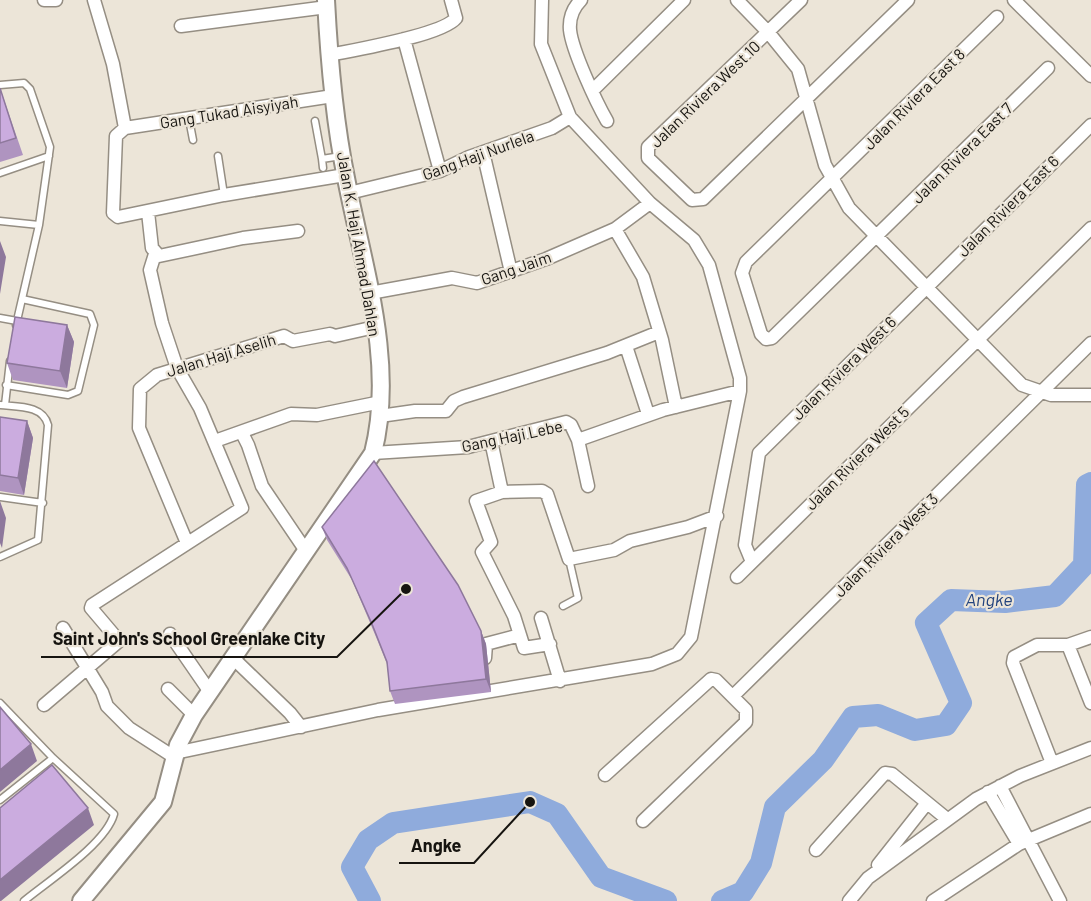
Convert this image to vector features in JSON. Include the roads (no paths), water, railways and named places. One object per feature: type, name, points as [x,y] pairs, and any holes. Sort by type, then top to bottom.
[{"type":"main road","name":"Jalan K. Haji Ahmad Dahlan","points":[[81,901],[158,811],[168,793],[174,759],[194,715],[373,453],[380,409],[375,327],[345,176],[333,96],[327,4]]},
{"type":"street","points":[[44,0],[56,0]]},
{"type":"street","points":[[94,0],[113,64],[125,128],[116,136],[113,213],[118,217],[224,195],[345,176]]},
{"type":"street","points":[[330,55],[404,39],[453,22],[456,18],[451,0]]},
{"type":"street","points":[[63,628],[102,692],[107,706],[129,728],[174,759],[489,681],[560,681],[659,662],[677,654],[686,646],[691,637],[717,516],[740,391],[740,378],[705,256],[694,240],[650,203],[570,117],[541,44],[542,0]]},
{"type":"street","points":[[592,91],[684,0]]},
{"type":"street","points":[[736,0],[768,32],[798,69],[832,180],[849,207],[875,238],[1022,385],[1040,393],[1091,395]]},
{"type":"street","name":"Jalan Riviera West 10","points":[[801,0],[648,147],[648,158],[692,200],[698,202],[703,200],[808,98]]},
{"type":"street","points":[[808,98],[908,0]]},
{"type":"street","points":[[1014,0],[1091,76]]},
{"type":"street","points":[[579,2],[571,16],[570,30],[592,91],[607,121]]},
{"type":"street","points":[[181,26],[327,4]]},
{"type":"street","name":"Jalan Riviera East 8","points":[[766,339],[761,334],[743,268],[997,17]]},
{"type":"street","points":[[404,39],[440,171]]},
{"type":"street","name":"Jalan Riviera East 7","points":[[766,339],[772,338],[1048,68]]},
{"type":"street","name":"Gang Tukad Aisyiyah","points":[[125,128],[333,96]]},
{"type":"street","name":"Gang Haji Nurlela","points":[[349,193],[440,171],[483,152],[552,128],[570,117]]},
{"type":"street","name":"Jalan Riviera East 6","points":[[926,288],[1091,125]]},
{"type":"street","points":[[483,152],[511,272]]},
{"type":"street","name":"Gang Jaim","points":[[370,293],[452,278],[462,282],[477,283],[511,272],[615,229],[650,203]]},
{"type":"street","points":[[44,705],[119,641],[91,608],[92,605],[242,508],[215,441],[177,368],[162,323],[150,270],[155,254],[152,248],[148,212]]},
{"type":"street","name":"Jalan Riviera West 5","points":[[737,577],[1091,228]]},
{"type":"street","points":[[615,229],[643,277],[659,332],[676,406]]},
{"type":"street","points":[[155,254],[166,256],[243,238],[297,231]]},
{"type":"street","name":"Jalan Riviera West 6","points":[[752,562],[745,545],[758,459],[763,448],[926,288]]},
{"type":"street","name":"Jalan Haji Aselih","points":[[187,543],[140,428],[140,389],[157,375],[284,336],[293,341],[330,334],[335,336],[375,327]]},
{"type":"street","points":[[215,441],[291,414],[317,415],[380,409],[446,411],[454,401],[626,346],[659,332]]},
{"type":"street","name":"Jalan Riviera West 3","points":[[733,696],[1091,343]]},
{"type":"street","points":[[626,346],[648,414]]},
{"type":"street","name":"Gang Haji Lebe","points":[[373,453],[468,447],[566,422],[571,425],[578,440],[648,414],[740,391]]},
{"type":"street","points":[[242,433],[262,486],[306,551]]},
{"type":"street","points":[[578,440],[588,486]]},
{"type":"street","points":[[491,441],[502,492]]},
{"type":"street","points":[[549,645],[524,648],[514,616],[482,552],[491,542],[476,501],[502,492],[542,490],[547,494],[569,559],[614,550],[630,541],[688,527],[717,516]]},
{"type":"street","points":[[541,618],[560,681]]},
{"type":"street","points":[[170,634],[210,692]]},
{"type":"street","points":[[489,681],[486,644],[520,635]]},
{"type":"street","points":[[1052,764],[1013,663],[1014,657],[1037,645],[1068,645],[1091,637]]},
{"type":"street","points":[[1068,645],[1091,704]]},
{"type":"street","points":[[234,659],[290,713],[301,728]]},
{"type":"street","points":[[605,775],[707,681],[716,680],[746,710],[746,722],[643,821]]},
{"type":"street","points":[[168,689],[194,715]]},
{"type":"street","points":[[868,878],[947,819],[988,792],[1091,748]]},
{"type":"street","points":[[816,850],[885,773],[892,774],[947,819]]},
{"type":"street","points":[[1000,786],[1023,841]]},
{"type":"street","points":[[988,792],[1023,841],[1060,901]]},
{"type":"street","points":[[849,901],[927,803]]},
{"type":"street","points":[[933,901],[1023,841],[1091,814]]},
{"type":"lane","points":[[0,86],[24,83],[30,89],[50,147],[39,225],[15,332]]},
{"type":"lane","points":[[189,118],[193,140]]},
{"type":"lane","points":[[315,121],[323,168]]},
{"type":"lane","points":[[0,173],[49,156]]},
{"type":"lane","points":[[218,156],[224,195]]},
{"type":"lane","points":[[322,159],[342,156]]},
{"type":"lane","points":[[0,221],[39,225]]},
{"type":"lane","points":[[6,385],[74,394],[80,387],[94,325],[90,315],[22,299]]},
{"type":"lane","points":[[0,318],[17,321]]},
{"type":"lane","points":[[0,557],[39,540],[44,503],[48,425],[46,416],[40,411],[2,405],[12,353]]},
{"type":"lane","points":[[0,497],[44,503]]},
{"type":"lane","points":[[563,606],[578,598],[569,559]]},
{"type":"lane","points":[[0,703],[53,758],[114,814],[112,823],[94,843],[24,901]]},
{"type":"lane","points":[[0,800],[53,758]]},
{"type":"waterway","name":"Angke","points":[[722,901],[743,892],[761,863],[775,807],[823,760],[853,717],[878,715],[915,730],[946,725],[961,703],[926,623],[951,600],[1005,602],[1055,596],[1084,565],[1087,485],[1091,483]]},
{"type":"waterway","name":"Angke","points":[[370,901],[352,867],[368,840],[393,823],[530,802],[557,814],[601,877],[666,901]]},
{"type":"place","name":"Saint John's School Greenlake City","points":[[406,589]]},
{"type":"place","name":"Angke","points":[[530,802]]}]
